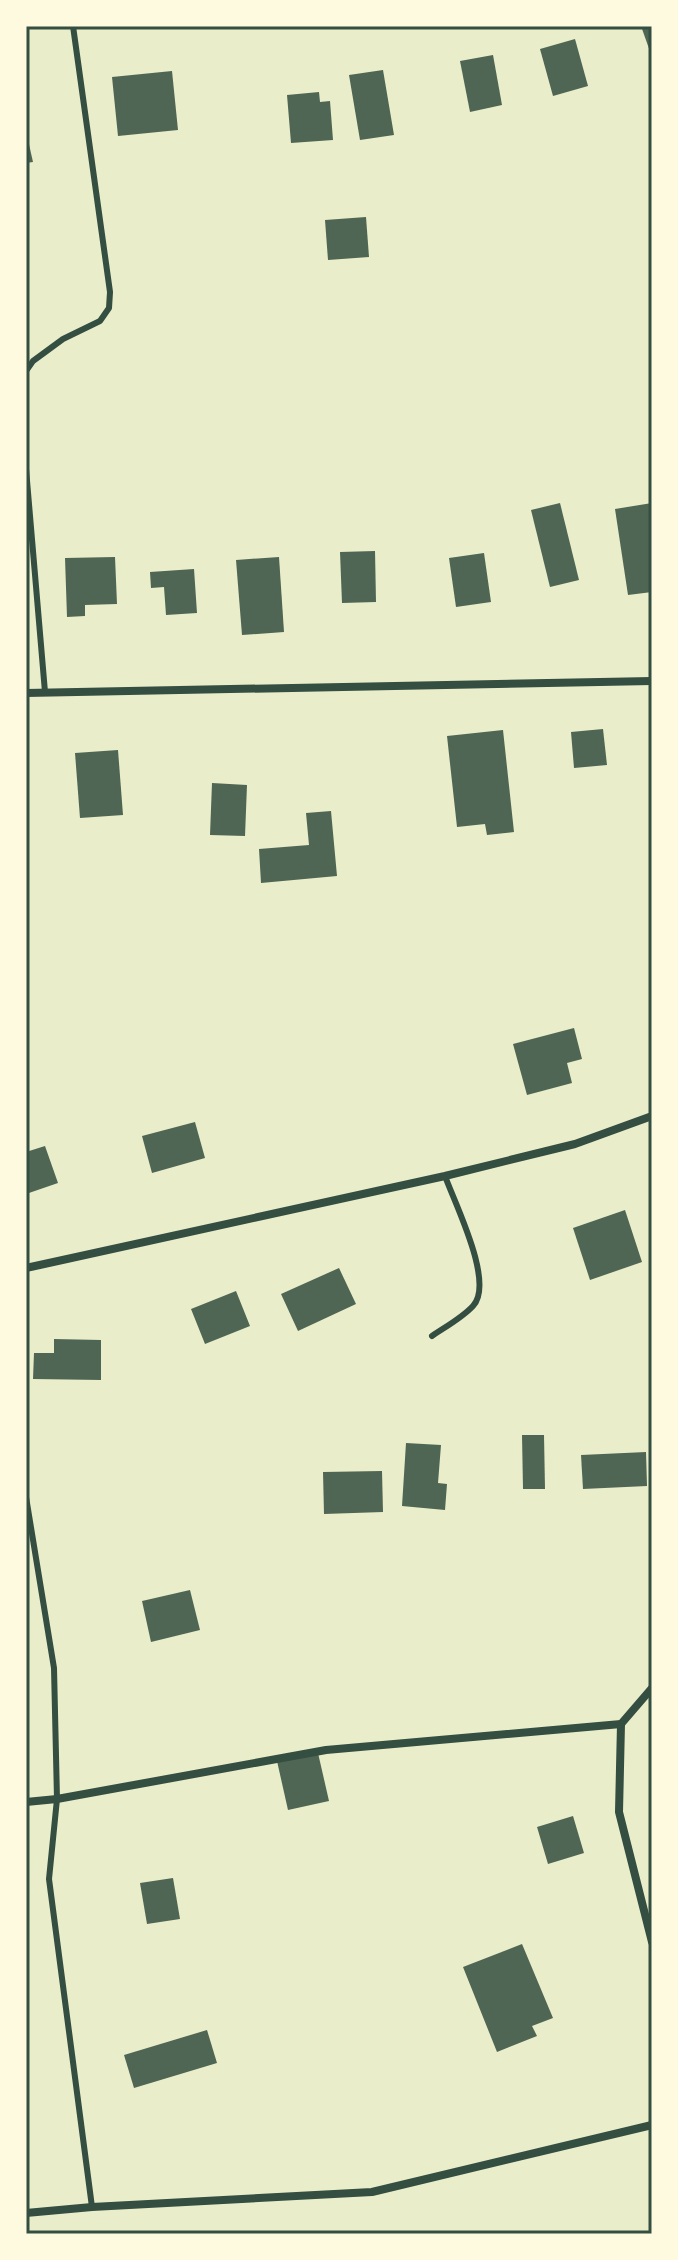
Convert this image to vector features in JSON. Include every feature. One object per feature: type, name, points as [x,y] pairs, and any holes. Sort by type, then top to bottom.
[{"type":"street","points":[[26,693],[652,681]]},
{"type":"street","points":[[26,1268],[445,1176],[575,1144],[652,1116]]},
{"type":"street","points":[[652,1688],[621,1724],[619,1812],[652,1942]]},
{"type":"street","points":[[26,1802],[326,1750],[621,1724]]},
{"type":"street","points":[[26,2213],[372,2192],[652,2125]]},
{"type":"lane","points":[[26,371],[33,361],[63,339],[100,321],[109,308],[108,277],[73,26]]},
{"type":"lane","points":[[26,469],[45,692]]},
{"type":"lane","points":[[432,1336],[474,1306],[481,1290],[481,1272],[445,1176]]},
{"type":"lane","points":[[26,1497],[54,1668],[57,1799],[49,1879],[92,2207]]},
{"type":"building","points":[[641,26],[652,26],[652,57]]},
{"type":"building","points":[[575,39],[588,86],[553,96],[540,49]]},
{"type":"building","points":[[493,55],[502,105],[470,112],[460,61]]},
{"type":"building","points":[[383,70],[394,135],[360,140],[349,75]]},
{"type":"building","points":[[172,71],[178,130],[118,136],[112,77]]},
{"type":"building","points":[[319,92],[320,102],[330,101],[333,140],[291,143],[287,95]]},
{"type":"building","points":[[26,131],[33,162],[26,163]]},
{"type":"building","points":[[366,217],[369,257],[328,260],[325,220]]},
{"type":"building","points":[[560,503],[579,580],[550,587],[531,510]]},
{"type":"building","points":[[652,503],[652,592],[628,595],[615,509]]},
{"type":"building","points":[[375,551],[376,602],[342,603],[340,552]]},
{"type":"building","points":[[484,553],[491,602],[456,607],[449,558]]},
{"type":"building","points":[[115,557],[117,604],[85,605],[85,616],[67,617],[65,558]]},
{"type":"building","points":[[279,557],[284,632],[242,635],[236,560]]},
{"type":"building","points":[[194,569],[197,613],[166,615],[164,587],[151,588],[150,572]]},
{"type":"building","points":[[603,729],[607,765],[574,768],[571,732]]},
{"type":"building","points":[[503,730],[514,832],[487,835],[485,824],[457,827],[447,736]]},
{"type":"building","points":[[118,750],[123,815],[80,818],[75,753]]},
{"type":"building","points":[[212,783],[247,785],[245,836],[210,835]]},
{"type":"building","points":[[331,811],[337,876],[261,883],[259,849],[309,845],[306,813]]},
{"type":"building","points":[[574,1028],[582,1059],[567,1063],[572,1083],[527,1095],[513,1044]]},
{"type":"building","points":[[195,1122],[205,1158],[152,1173],[142,1136]]},
{"type":"building","points":[[45,1146],[58,1183],[26,1194],[26,1152]]},
{"type":"building","points":[[625,1210],[642,1262],[590,1280],[573,1228]]},
{"type":"building","points":[[339,1268],[356,1304],[298,1331],[281,1294]]},
{"type":"building","points":[[236,1291],[250,1326],[205,1344],[191,1309]]},
{"type":"building","points":[[54,1339],[101,1340],[101,1380],[33,1379],[34,1353],[54,1353]]},
{"type":"building","points":[[522,1435],[544,1435],[545,1489],[523,1489]]},
{"type":"building","points":[[406,1443],[441,1445],[438,1483],[447,1484],[445,1510],[402,1506]]},
{"type":"building","points":[[646,1452],[647,1486],[583,1489],[581,1455]]},
{"type":"building","points":[[382,1471],[383,1512],[324,1514],[323,1472]]},
{"type":"building","points":[[190,1590],[200,1630],[151,1642],[142,1601]]},
{"type":"building","points":[[318,1753],[329,1801],[288,1810],[277,1761]]},
{"type":"building","points":[[573,1816],[584,1853],[548,1864],[537,1827]]},
{"type":"building","points":[[173,1878],[180,1919],[147,1924],[140,1883]]},
{"type":"building","points":[[522,1944],[553,2018],[532,2026],[537,2036],[497,2052],[463,1967]]},
{"type":"building","points":[[207,2030],[217,2063],[134,2088],[124,2055]]}]
